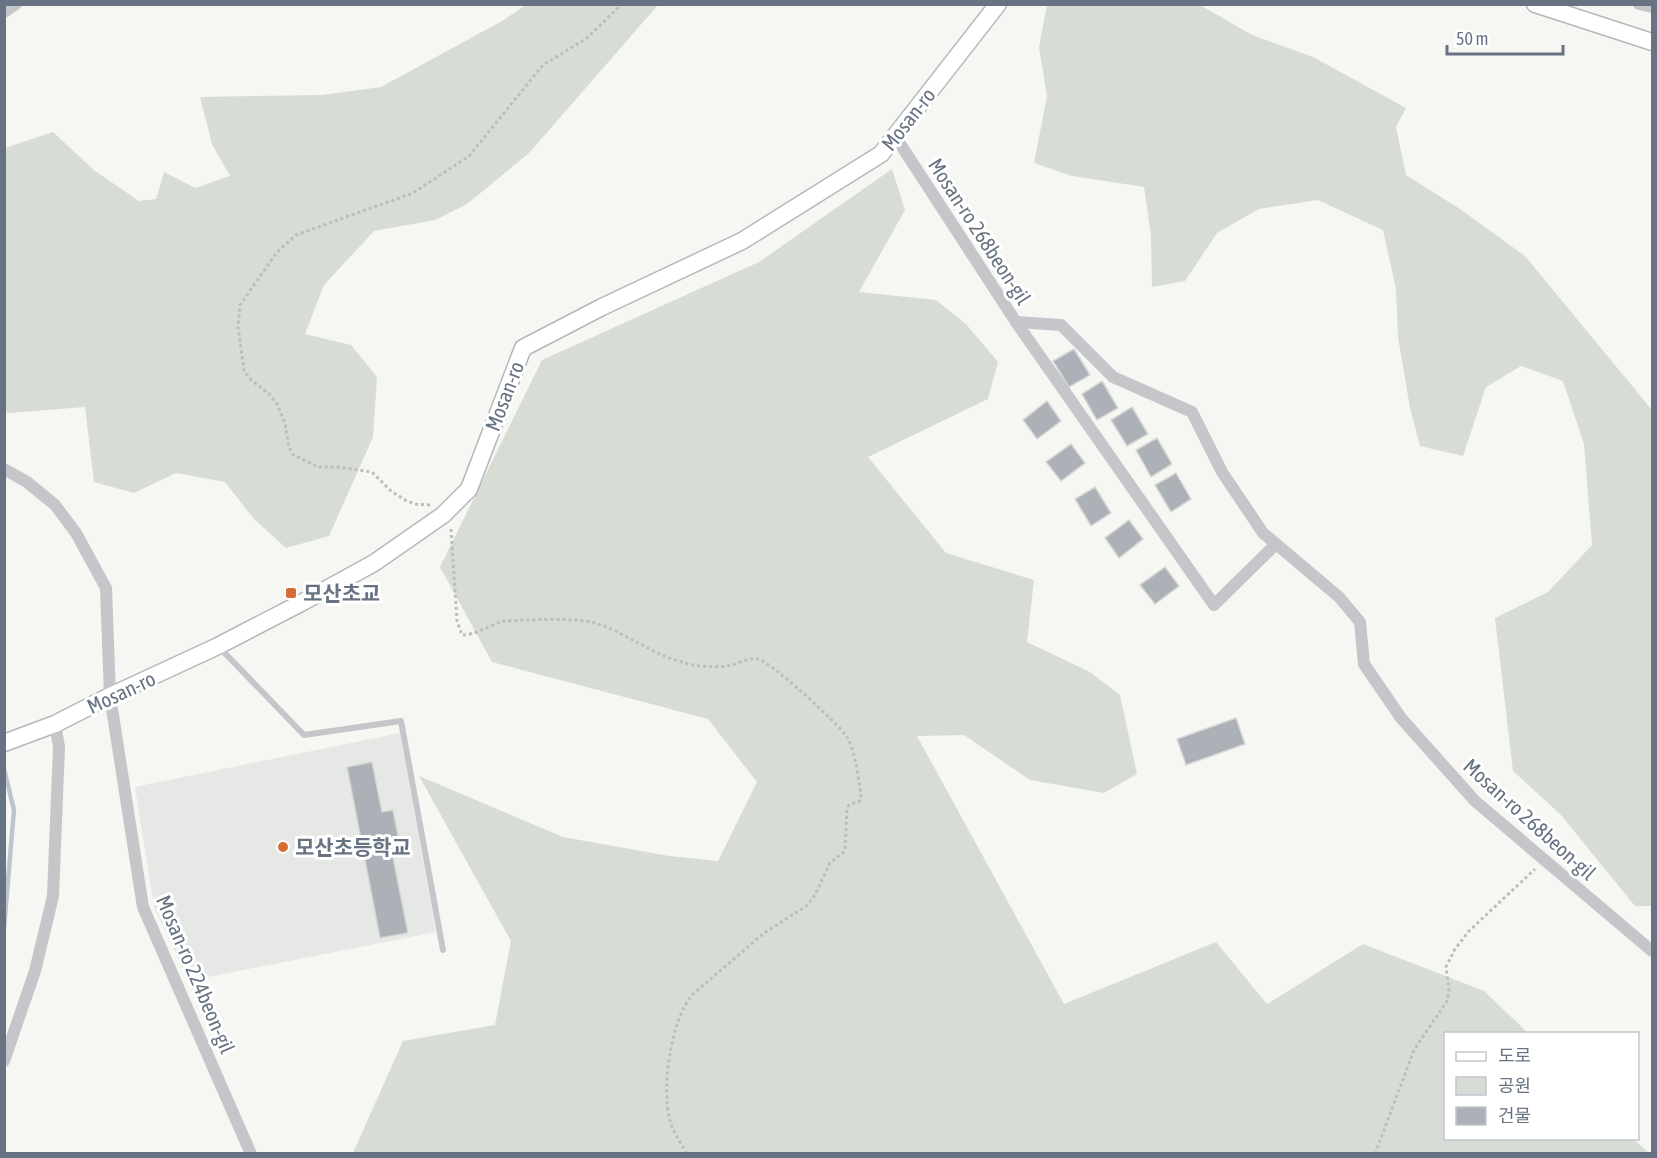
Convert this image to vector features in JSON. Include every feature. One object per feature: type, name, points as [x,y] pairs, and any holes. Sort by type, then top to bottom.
[{"type":"street","points":[[4,12],[16,4]]},
{"type":"street","name":"Mosan-ro","points":[[4,743],[55,724],[218,646],[374,563],[443,514],[469,489],[523,348],[602,307],[742,241],[881,154],[998,4]]},
{"type":"street","points":[[1535,4],[1653,42]]},
{"type":"street","points":[[1639,4],[1653,7]]},
{"type":"street","name":"Mosan-ro 268beon-gil","points":[[895,136],[1016,322],[1061,325],[1113,378],[1192,412],[1222,472],[1263,532],[1340,597],[1360,622],[1364,664],[1401,718],[1475,801],[1653,951]]},
{"type":"street","points":[[1016,322],[1214,605],[1276,544]]},
{"type":"street","name":"Mosan-ro 224beon-gil","points":[[4,469],[27,482],[55,505],[82,543],[106,588],[110,696],[143,908],[251,1154]]},
{"type":"street","points":[[4,1061],[35,971],[53,896],[59,747],[55,724]]},
{"type":"lane","points":[[218,646],[304,735],[401,721],[443,950]]},
{"type":"path","points":[[622,4],[587,38],[543,65],[469,156],[413,193],[296,234],[277,252],[240,305],[238,327],[244,370],[249,378],[269,393],[277,404],[285,423],[292,454],[318,467],[338,467],[372,472],[391,491],[415,504],[430,504],[451,523],[457,621],[462,635],[469,635],[504,621],[582,621],[602,626],[683,663],[722,666],[760,659],[778,672],[836,724],[847,737],[861,795],[860,801],[851,804],[847,809],[845,851],[830,863],[808,905],[764,933],[746,948],[692,995],[680,1014],[669,1057],[668,1114],[675,1133],[687,1154]]},
{"type":"path","points":[[1374,1154],[1414,1050],[1447,1001],[1449,990],[1446,967],[1455,949],[1469,931],[1544,861]]},
{"type":"shaded area","name":"모산초등학교","points":[[400,733],[436,932],[188,981],[154,907],[135,787]]},
{"type":"green space","points":[[526,5],[658,5],[529,153],[467,204],[435,220],[374,231],[324,285],[305,334],[351,345],[377,377],[373,437],[329,536],[286,548],[254,519],[225,482],[176,473],[134,493],[94,482],[85,407],[5,412],[5,148],[53,132],[95,171],[139,201],[156,199],[164,172],[195,188],[230,176],[212,144],[200,97],[322,95],[381,87],[502,21]]},
{"type":"green space","points":[[1047,5],[1200,5],[1252,35],[1313,57],[1406,108],[1396,127],[1406,175],[1460,209],[1525,256],[1652,410],[1652,906],[1635,906],[1561,815],[1513,771],[1495,618],[1548,592],[1592,545],[1584,444],[1563,381],[1521,366],[1486,387],[1463,456],[1420,446],[1410,408],[1398,337],[1396,289],[1383,230],[1318,200],[1259,209],[1217,233],[1185,281],[1152,287],[1151,236],[1144,187],[1072,176],[1034,163],[1047,96],[1039,47]]},
{"type":"green space","points":[[892,169],[905,210],[859,292],[936,300],[966,324],[998,362],[988,399],[868,457],[946,553],[1034,580],[1027,642],[1090,672],[1120,695],[1137,774],[1104,793],[1030,780],[964,735],[917,736],[1064,1004],[1216,942],[1267,1004],[1363,944],[1484,991],[1527,1032],[1444,1032],[1444,1140],[1634,1140],[1649,1153],[353,1153],[403,1041],[495,1025],[511,941],[419,776],[563,837],[669,856],[718,861],[757,782],[708,719],[492,662],[440,567],[542,360],[759,262]]},
{"type":"building","points":[[1074,349],[1090,375],[1069,387],[1053,361]]},
{"type":"building","points":[[1102,381],[1118,408],[1097,420],[1082,394]]},
{"type":"building","points":[[1047,401],[1061,421],[1037,439],[1023,420]]},
{"type":"building","points":[[1132,407],[1148,434],[1127,446],[1111,420]]},
{"type":"building","points":[[1157,438],[1172,464],[1151,477],[1136,450]]},
{"type":"building","points":[[1071,444],[1085,463],[1061,481],[1046,462]]},
{"type":"building","points":[[1176,473],[1191,499],[1171,512],[1155,485]]},
{"type":"building","points":[[1095,487],[1111,513],[1091,526],[1075,499]]},
{"type":"building","points":[[1129,520],[1143,539],[1119,558],[1105,538]]},
{"type":"building","points":[[1165,567],[1179,586],[1155,604],[1140,585]]},
{"type":"building","points":[[1236,718],[1245,744],[1186,765],[1177,739]]},
{"type":"building","points":[[372,762],[382,812],[393,810],[399,840],[390,842],[408,933],[380,938],[347,767]]},
{"type":"waterway","points":[[4,769],[14,810],[4,928]]},
{"type":"place","name":"모산초교","points":[[291,593]]},
{"type":"place","name":"모산초등학교","points":[[283,847]]}]
